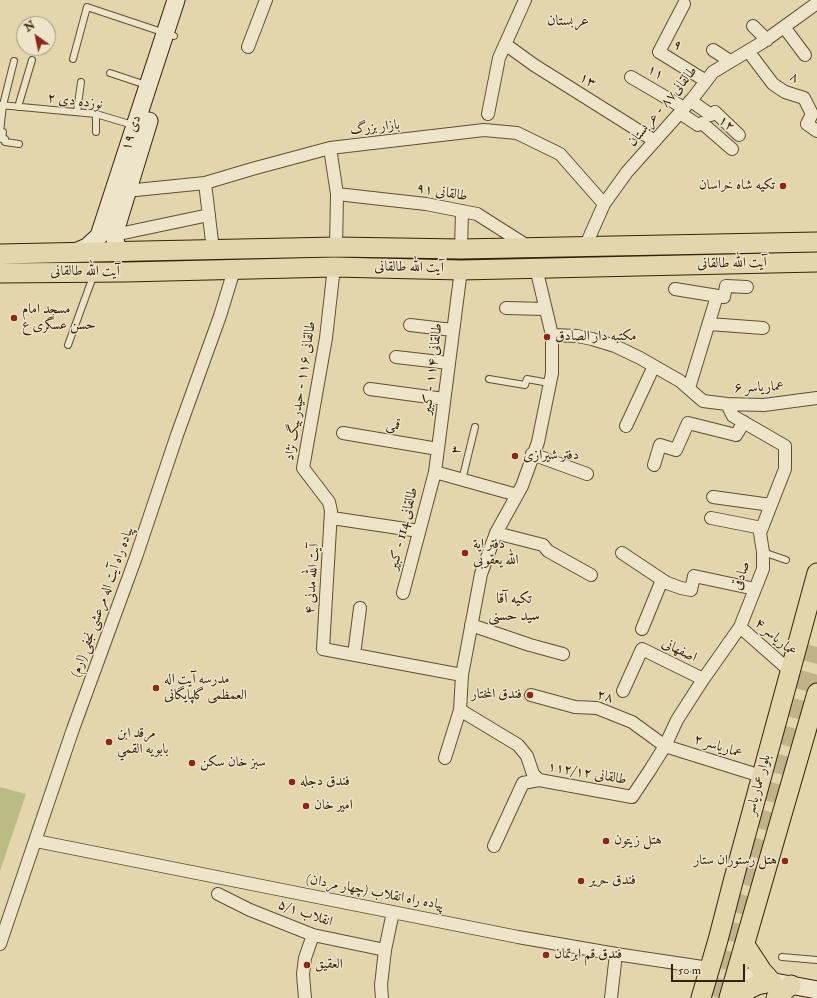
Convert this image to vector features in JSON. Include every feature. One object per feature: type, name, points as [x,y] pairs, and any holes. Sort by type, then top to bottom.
[{"type":"main road","name":"۱۹ دی","points":[[72,253],[87,247],[99,236],[140,127],[170,34],[176,0]]},
{"type":"main road","name":"۱۹ دی","points":[[114,235],[126,191],[148,85],[186,0]]},
{"type":"main road","points":[[114,235],[117,248],[125,252]]},
{"type":"main road","name":"آیت الله طالقانی","points":[[0,254],[336,247],[461,249],[817,242]]},
{"type":"main road","name":"آیت الله طالقانی","points":[[0,273],[234,270],[334,267],[461,270],[817,262]]},
{"type":"main road","name":"بلوار عمار یاسر","points":[[701,998],[817,573]]},
{"type":"main road","points":[[729,998],[811,735],[817,693]]},
{"type":"main road","points":[[745,945],[774,990]]},
{"type":"main road","points":[[709,968],[737,974],[774,990]]},
{"type":"main road","points":[[738,998],[749,989],[757,985],[774,990],[791,985],[817,990]]},
{"type":"street","points":[[248,47],[266,0]]},
{"type":"street","points":[[488,114],[499,58],[525,0]]},
{"type":"street","name":"طالقانی۸۷ - عربستان","points":[[586,247],[604,204],[627,172],[655,142],[713,72],[784,28],[815,3]]},
{"type":"street","name":"۹","points":[[684,4],[659,52],[706,81]]},
{"type":"street","points":[[754,26],[766,40]]},
{"type":"street","points":[[784,28],[805,55]]},
{"type":"street","name":"۱۳","points":[[505,44],[534,65],[655,142]]},
{"type":"street","points":[[713,50],[730,61]]},
{"type":"street","name":"۸","points":[[748,51],[773,84],[786,92],[804,98],[812,114],[807,124],[817,131]]},
{"type":"street","name":"۱۱","points":[[631,77],[685,107]]},
{"type":"street","points":[[685,107],[711,115],[715,112],[739,135]]},
{"type":"street","name":"۱۲","points":[[685,107],[698,126],[702,123],[732,149]]},
{"type":"street","name":"بازار بزرگ","points":[[126,191],[205,183],[330,148],[484,130],[517,133],[560,154],[604,204]]},
{"type":"street","points":[[330,148],[337,194],[336,247]]},
{"type":"street","points":[[205,183],[213,250]]},
{"type":"street","name":"طالقانی ۹۱","points":[[337,194],[426,204],[478,214],[531,248]]},
{"type":"street","points":[[461,249],[462,211]]},
{"type":"street","points":[[114,235],[209,215]]},
{"type":"street","name":"طالقانی ۱۱۶ - حیدر بیگ نژاد","points":[[331,514],[329,502],[303,468],[326,338],[334,267]]},
{"type":"street","points":[[445,758],[460,710],[462,675],[481,574],[496,533],[522,486],[532,454],[538,442],[552,372],[552,335],[536,268]]},
{"type":"street","name":"پیاده راه آیت اله مرعشی نجفی (ارم)","points":[[0,944],[73,729],[136,557],[177,435],[220,316],[234,270]]},
{"type":"street","name":"طالقانی ۱۱۴ - کبیر","points":[[435,472],[461,270]]},
{"type":"street","points":[[675,290],[724,297],[726,286],[747,287]]},
{"type":"street","points":[[552,335],[577,336],[615,346],[640,358],[680,381],[689,388],[717,296]]},
{"type":"street","points":[[506,308],[545,309]]},
{"type":"street","points":[[709,324],[763,328]]},
{"type":"street","points":[[410,325],[453,330]]},
{"type":"street","points":[[396,357],[449,363]]},
{"type":"street","points":[[626,426],[654,366]]},
{"type":"street","points":[[370,388],[444,399]]},
{"type":"street","name":"عماریاسر ۶","points":[[689,388],[703,401],[727,404],[764,405],[817,398]]},
{"type":"street","name":"صادقی","points":[[665,746],[677,720],[703,679],[740,627],[763,569],[763,552],[760,533],[785,469],[785,446],[733,416],[727,404]]},
{"type":"street","points":[[654,465],[660,445],[676,450],[688,424],[736,435],[744,422]]},
{"type":"street","name":"قمی","points":[[343,433],[438,449]]},
{"type":"street","points":[[532,454],[587,474]]},
{"type":"street","points":[[435,472],[517,495]]},
{"type":"street","name":"طالقانی 114 - کبیر","points":[[403,593],[435,472]]},
{"type":"street","points":[[713,497],[771,505]]},
{"type":"street","points":[[331,514],[419,531]]},
{"type":"street","name":"۴ آیت الله مدنی","points":[[331,514],[323,649],[354,655]]},
{"type":"street","points":[[711,518],[762,528]]},
{"type":"street","points":[[496,533],[543,545],[548,551],[591,576]]},
{"type":"street","points":[[622,553],[667,583],[691,590],[694,576],[755,589]]},
{"type":"street","points":[[642,629],[662,580]]},
{"type":"street","points":[[360,608],[354,655],[462,675]]},
{"type":"street","points":[[471,625],[530,645],[563,654]]},
{"type":"street","name":"عماریاسر ۴","points":[[740,627],[790,671]]},
{"type":"street","name":"اصفهانی","points":[[623,691],[642,649],[703,679]]},
{"type":"street","name":"۲۸","points":[[531,695],[575,707],[597,708],[632,722],[665,746]]},
{"type":"street","name":"طالقانی ۱۱۲/۱۲","points":[[460,710],[518,746],[527,756],[534,774],[539,780],[632,797],[665,746]]},
{"type":"street","name":"عماریاسر ۲","points":[[665,746],[761,776]]},
{"type":"street","points":[[494,846],[523,783],[539,780]]},
{"type":"street","name":"پیاده راه انقلاب (چهار مردان)","points":[[36,841],[393,912],[616,954],[709,968]]},
{"type":"street","name":"انقلاب ۵/۱","points":[[218,894],[250,910],[313,935],[385,950]]},
{"type":"street","points":[[382,998],[381,985],[385,950],[393,912]]},
{"type":"street","points":[[305,998],[303,974],[304,963],[313,935]]},
{"type":"street","points":[[611,998],[616,954]]},
{"type":"lane","points":[[73,59],[88,7],[170,34]]},
{"type":"lane","points":[[18,107],[32,60]]},
{"type":"lane","points":[[14,61],[2,105],[0,132],[3,132],[2,139],[5,139],[5,142],[19,144]]},
{"type":"lane","points":[[110,73],[148,85]]},
{"type":"lane","points":[[77,112],[81,82]]},
{"type":"lane","name":"نوزده دی ۲","points":[[2,105],[96,114],[140,127]]},
{"type":"lane","points":[[96,114],[96,132]]},
{"type":"lane","points":[[68,345],[94,272]]},
{"type":"lane","points":[[489,379],[525,385],[527,379],[549,383]]},
{"type":"lane","name":"۳","points":[[462,480],[475,427]]},
{"type":"lane","points":[[763,552],[786,560]]},
{"type":"lane","points":[[782,958],[817,960]]},
{"type":"green space","points":[[0,787],[26,794],[0,871]]},
{"type":"tunnel","points":[[719,998],[817,647]]},
{"type":"place","name":"تکیه شاه خراسان","points":[[783,186]]},
{"type":"place","name":"مسجد امام حسن عسگری ع","points":[[14,318]]},
{"type":"place","name":"مکتبه دار الصادق","points":[[547,337]]},
{"type":"place","name":"دفتر شیرازی","points":[[515,456]]},
{"type":"place","name":"دفتر ایة الله یعقوبی","points":[[465,553]]},
{"type":"place","name":"مدرسه آیت اله العمظمی گلپایگانی","points":[[156,688]]},
{"type":"place","name":"فندق المختار","points":[[530,695]]},
{"type":"place","name":"مرقد ابن بابويه القمي","points":[[109,742]]},
{"type":"place","name":"سبز خان سکن","points":[[192,763]]},
{"type":"place","name":"فندق دجله","points":[[292,782]]},
{"type":"place","name":"امیر خان","points":[[306,806]]},
{"type":"place","name":"هتل زیتون","points":[[606,841]]},
{"type":"place","name":"هتل رستوران ستار","points":[[785,861]]},
{"type":"place","name":"فندق حرير","points":[[581,881]]},
{"type":"place","name":"فندق قم ابرتمان","points":[[546,955]]},
{"type":"place","name":"العقیق","points":[[307,965]]},
{"type":"district","name":"عربستان","points":[[568,22]]},
{"type":"district","name":"تکیه آقا سید حسنی","points":[[514,608]]}]
